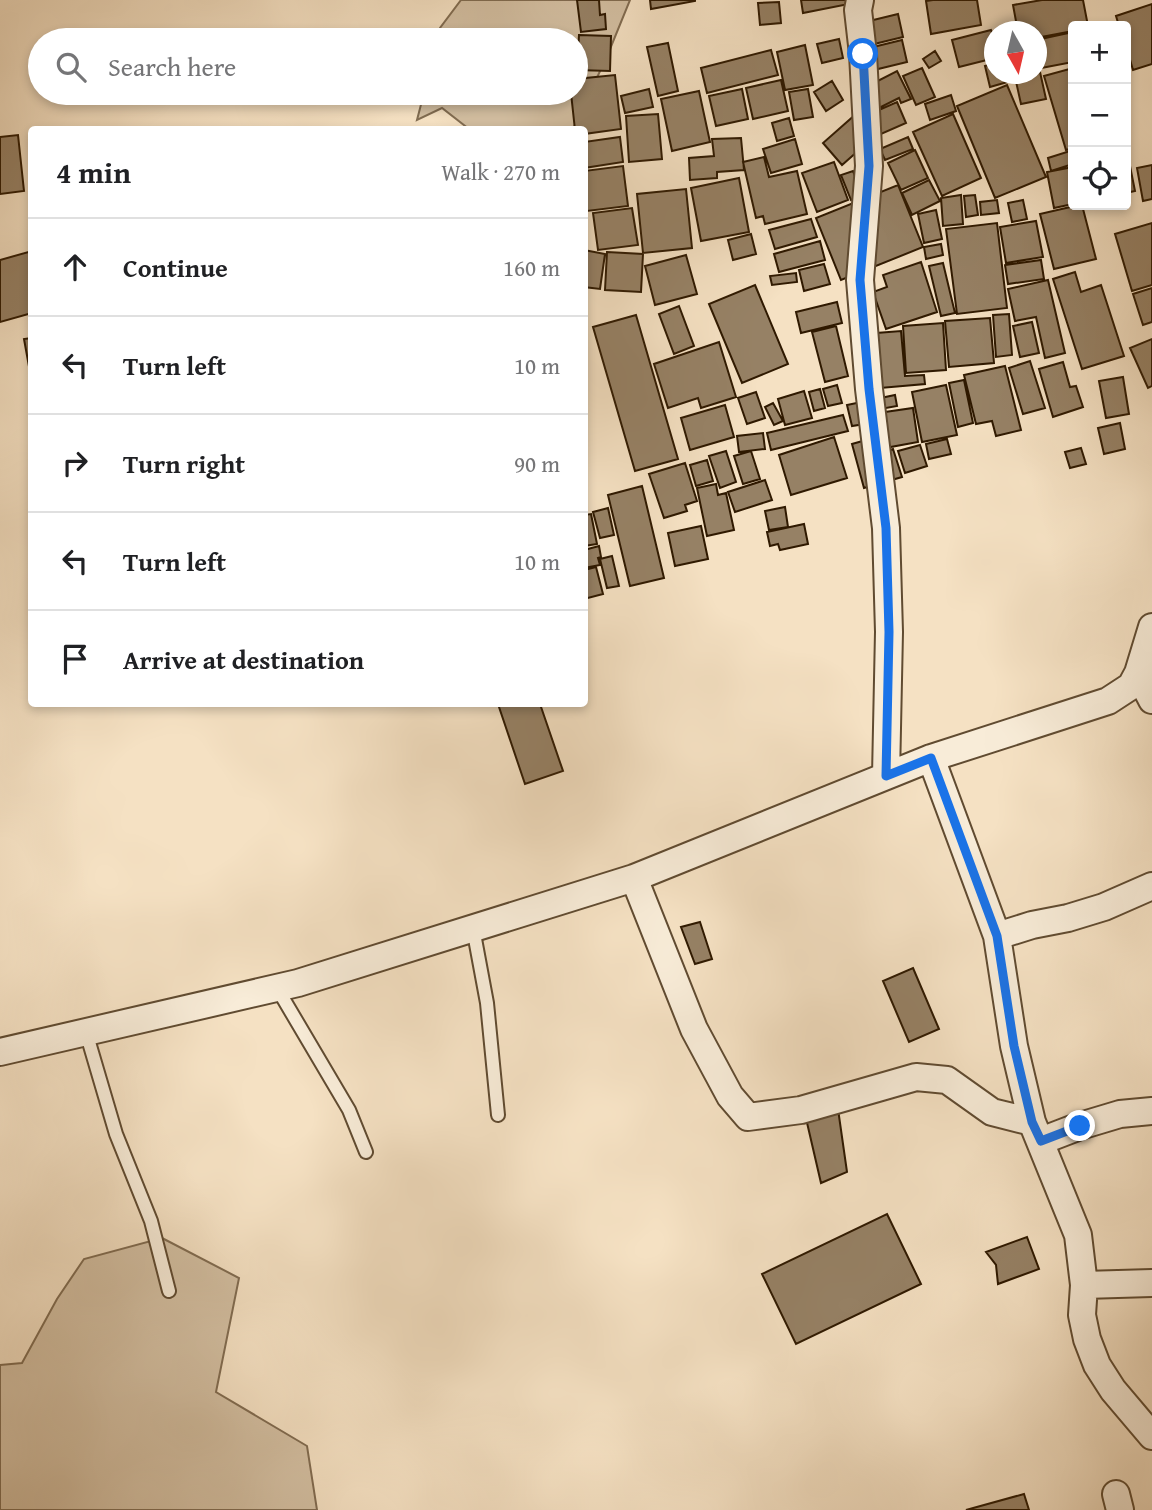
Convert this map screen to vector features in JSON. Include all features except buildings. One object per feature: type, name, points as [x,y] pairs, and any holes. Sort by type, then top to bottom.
[{"type":"street","points":[[860,0],[858,10],[869,166],[860,280],[869,389],[886,528],[889,632],[886,776]]},
{"type":"street","points":[[0,1052],[277,988],[634,878],[931,758],[1108,701],[1131,686],[1138,673],[1152,627]]},
{"type":"street","points":[[1138,673],[1152,699]]},
{"type":"street","points":[[931,758],[997,936],[1014,1046],[1037,1131],[1078,1235],[1084,1285],[1082,1315],[1087,1339],[1097,1365],[1112,1390],[1152,1436]]},
{"type":"street","points":[[634,878],[694,1029],[730,1097],[748,1117],[801,1110],[916,1077],[947,1080],[992,1112],[1037,1131],[1080,1126],[1120,1114],[1152,1111]]},
{"type":"street","points":[[997,936],[1104,907],[1152,886]]},
{"type":"street","points":[[1084,1285],[1152,1283]]},
{"type":"lane","points":[[474,928],[487,1003],[498,1115]]},
{"type":"lane","points":[[277,988],[349,1110],[366,1152]]},
{"type":"lane","points":[[86,1032],[116,1134],[151,1221],[169,1291]]},
{"type":"shaded area","points":[[461,0],[630,0],[588,97],[588,28],[440,28]]},
{"type":"shaded area","points":[[421,105],[584,105],[574,126],[465,126],[442,108],[417,120]]},
{"type":"shaded area","points":[[162,1238],[239,1278],[216,1392],[307,1446],[317,1510],[0,1510],[0,1365],[22,1363],[57,1299],[84,1259]]},
{"type":"route","points":[[863,54],[869,166],[860,280],[869,389],[886,528],[889,632],[886,776],[931,758],[997,936],[1014,1046],[1032,1122],[1041,1141],[1080,1126]]}]
